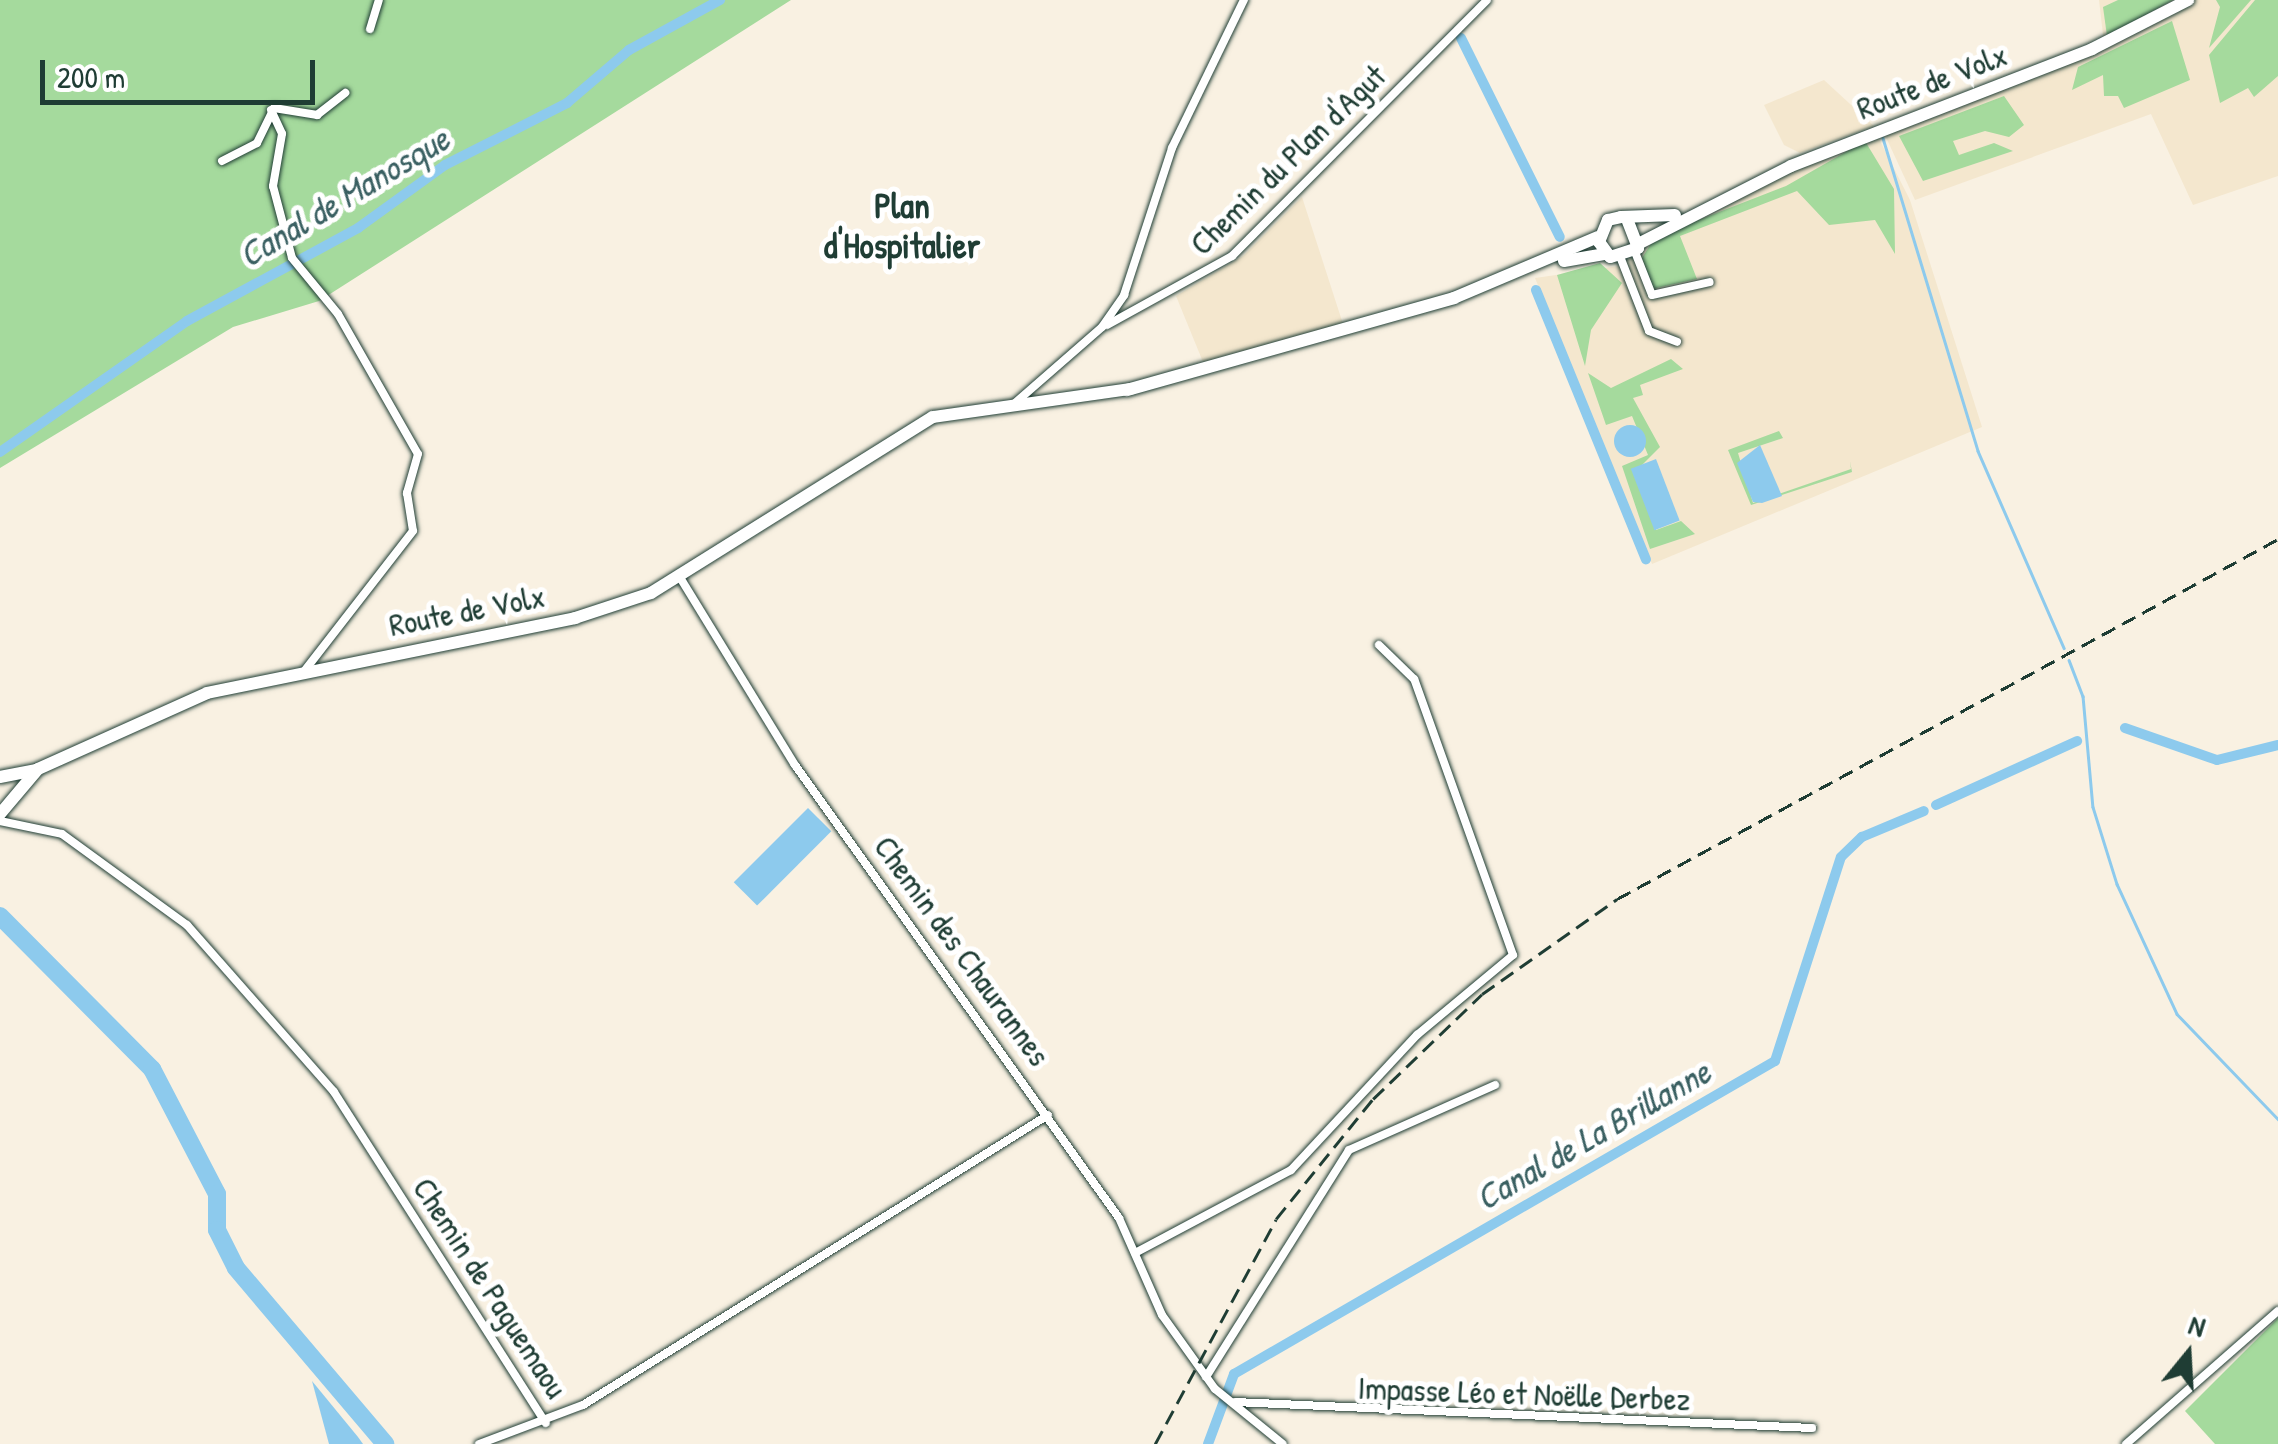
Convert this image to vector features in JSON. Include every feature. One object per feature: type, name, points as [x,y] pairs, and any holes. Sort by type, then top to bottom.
[{"type":"main road","name":"Route de Volx","points":[[1638,247],[1692,211],[2092,49],[2188,0]]},
{"type":"main road","name":"Route de Volx","points":[[1628,218],[1692,211]]},
{"type":"main road","points":[[1628,218],[1638,247],[1620,259],[1605,254],[1598,237],[1608,220],[1628,218]]},
{"type":"main road","name":"Route de Volx","points":[[1547,264],[1598,237]]},
{"type":"main road","name":"Route de Volx","points":[[877,446],[965,416],[1130,389],[1547,264],[1605,254]]},
{"type":"main road","name":"Route de Volx","points":[[0,777],[38,770],[207,693],[575,618],[681,579],[877,446],[933,417],[1021,398],[1130,389]]},
{"type":"main road","name":"Route de Volx","points":[[4,809],[38,770]]},
{"type":"main road","points":[[0,777],[4,809]]},
{"type":"street","points":[[370,29],[379,0]]},
{"type":"street","points":[[965,416],[1021,398],[1102,327],[1132,280],[1167,161],[1244,0]]},
{"type":"street","name":"Chemin du Plan d'Agut","points":[[1102,327],[1232,256],[1486,0]]},
{"type":"street","points":[[271,110],[314,116],[345,93]]},
{"type":"street","points":[[222,161],[255,144],[271,110]]},
{"type":"street","points":[[271,110],[282,134],[273,186],[295,262],[338,314],[418,454],[407,489],[413,531],[305,670]]},
{"type":"street","points":[[1638,247],[1643,286],[1655,296],[1710,282]]},
{"type":"street","points":[[1620,259],[1651,334],[1678,342]]},
{"type":"street","name":"Chemin des Chaurannes","points":[[681,579],[794,765],[1048,1115],[1134,1254],[1145,1288],[1191,1357],[1206,1377],[1236,1402]]},
{"type":"street","points":[[1134,1254],[1291,1170],[1416,1035],[1514,955],[1414,679],[1379,645]]},
{"type":"street","points":[[4,809],[16,830]]},
{"type":"street","points":[[4,809],[16,830]]},
{"type":"street","name":"Chemin de Paguemaou","points":[[16,830],[68,837],[153,894],[202,940],[334,1092],[546,1424],[1048,1115]]},
{"type":"street","points":[[1206,1377],[1350,1150],[1495,1085]]},
{"type":"street","points":[[2126,1444],[2278,1312]]},
{"type":"street","points":[[1236,1402],[1283,1444]]},
{"type":"street","name":"Impasse Léo et Noëlle Derbez","points":[[1236,1402],[1812,1428]]},
{"type":"street","points":[[479,1444],[546,1424]]},
{"type":"shaded area","points":[[2099,0],[2278,0],[2278,176],[2193,205],[2151,114],[1915,200],[1884,133],[2104,44]]},
{"type":"shaded area","points":[[1824,80],[1874,126],[1800,153],[1784,145],[1764,105]]},
{"type":"shaded area","points":[[1877,135],[1910,200],[1982,427],[1652,564],[1535,278],[1619,266],[1683,220]]},
{"type":"shaded area","points":[[1302,197],[1343,324],[1203,362],[1176,296],[1243,256]]},
{"type":"green space","points":[[0,0],[791,0],[319,301],[233,327],[0,468]]},
{"type":"green space","points":[[2118,0],[2173,0],[2107,36],[2103,7]]},
{"type":"green space","points":[[2216,0],[2251,0],[2209,48],[2220,7]]},
{"type":"green space","points":[[2255,0],[2278,0],[2278,76],[2254,97],[2248,88],[2220,103],[2209,55]]},
{"type":"green space","points":[[2172,21],[2190,80],[2124,108],[2118,96],[2104,96],[2103,75],[2072,90],[2078,67]]},
{"type":"green space","points":[[2004,96],[2024,125],[2009,137],[1985,131],[1953,141],[1959,155],[1994,143],[2013,151],[1923,181],[1899,136]]},
{"type":"green space","points":[[1865,141],[1894,189],[1895,254],[1875,220],[1829,225],[1797,191],[1680,236],[1697,279],[1652,289],[1642,258],[1655,237],[1786,186]]},
{"type":"green space","points":[[1600,263],[1622,283],[1591,330],[1585,366],[1557,275]]},
{"type":"green space","points":[[1671,359],[1683,369],[1640,385],[1643,395],[1633,398],[1660,447],[1634,473],[1656,530],[1681,521],[1695,534],[1650,549],[1622,466],[1648,455],[1632,416],[1606,425],[1588,373],[1611,388]]},
{"type":"green space","points":[[1779,431],[1783,438],[1738,453],[1753,503],[1851,469],[1850,461],[1852,472],[1751,505],[1728,450]]},
{"type":"green space","points":[[2278,1318],[2278,1444],[2215,1444],[2185,1411]]},
{"type":"water","points":[[1630,425],[1641,430],[1646,441],[1641,452],[1630,457],[1619,452],[1614,441],[1619,430]]},
{"type":"water","points":[[1760,445],[1782,496],[1762,503],[1753,502],[1737,463]]},
{"type":"water","points":[[1656,459],[1680,521],[1654,530],[1631,469]]},
{"type":"water","points":[[808,808],[831,831],[757,906],[734,882]]},
{"type":"water","points":[[312,1381],[358,1437],[363,1444],[329,1444]]},
{"type":"waterway","name":"Canal de Manosque","points":[[0,452],[187,321],[358,228],[445,165],[567,103],[629,50],[720,0]]},
{"type":"waterway","points":[[1461,38],[1560,237]]},
{"type":"waterway","points":[[1883,138],[1978,451],[2064,648]]},
{"type":"waterway","points":[[1536,290],[1646,559]]},
{"type":"waterway","points":[[2069,660],[2083,696],[2093,807],[2117,884],[2177,1014],[2278,1119]]},
{"type":"waterway","name":"Canal de La Brillanne","points":[[2125,728],[2217,760],[2278,745]]},
{"type":"waterway","name":"Canal de La Brillanne","points":[[1936,805],[2077,741]]},
{"type":"waterway","name":"Canal de La Brillanne","points":[[1208,1444],[1234,1374],[1775,1061],[1841,857],[1862,837],[1924,811]]},
{"type":"waterway","points":[[0,916],[152,1069],[217,1194],[217,1230],[236,1268],[385,1444]]},
{"type":"railway","points":[[1155,1444],[1276,1219],[1373,1099],[1482,994],[1617,899],[2278,539]]},
{"type":"district","name":"Plan d'Hospitalier","points":[[902,226]]}]
